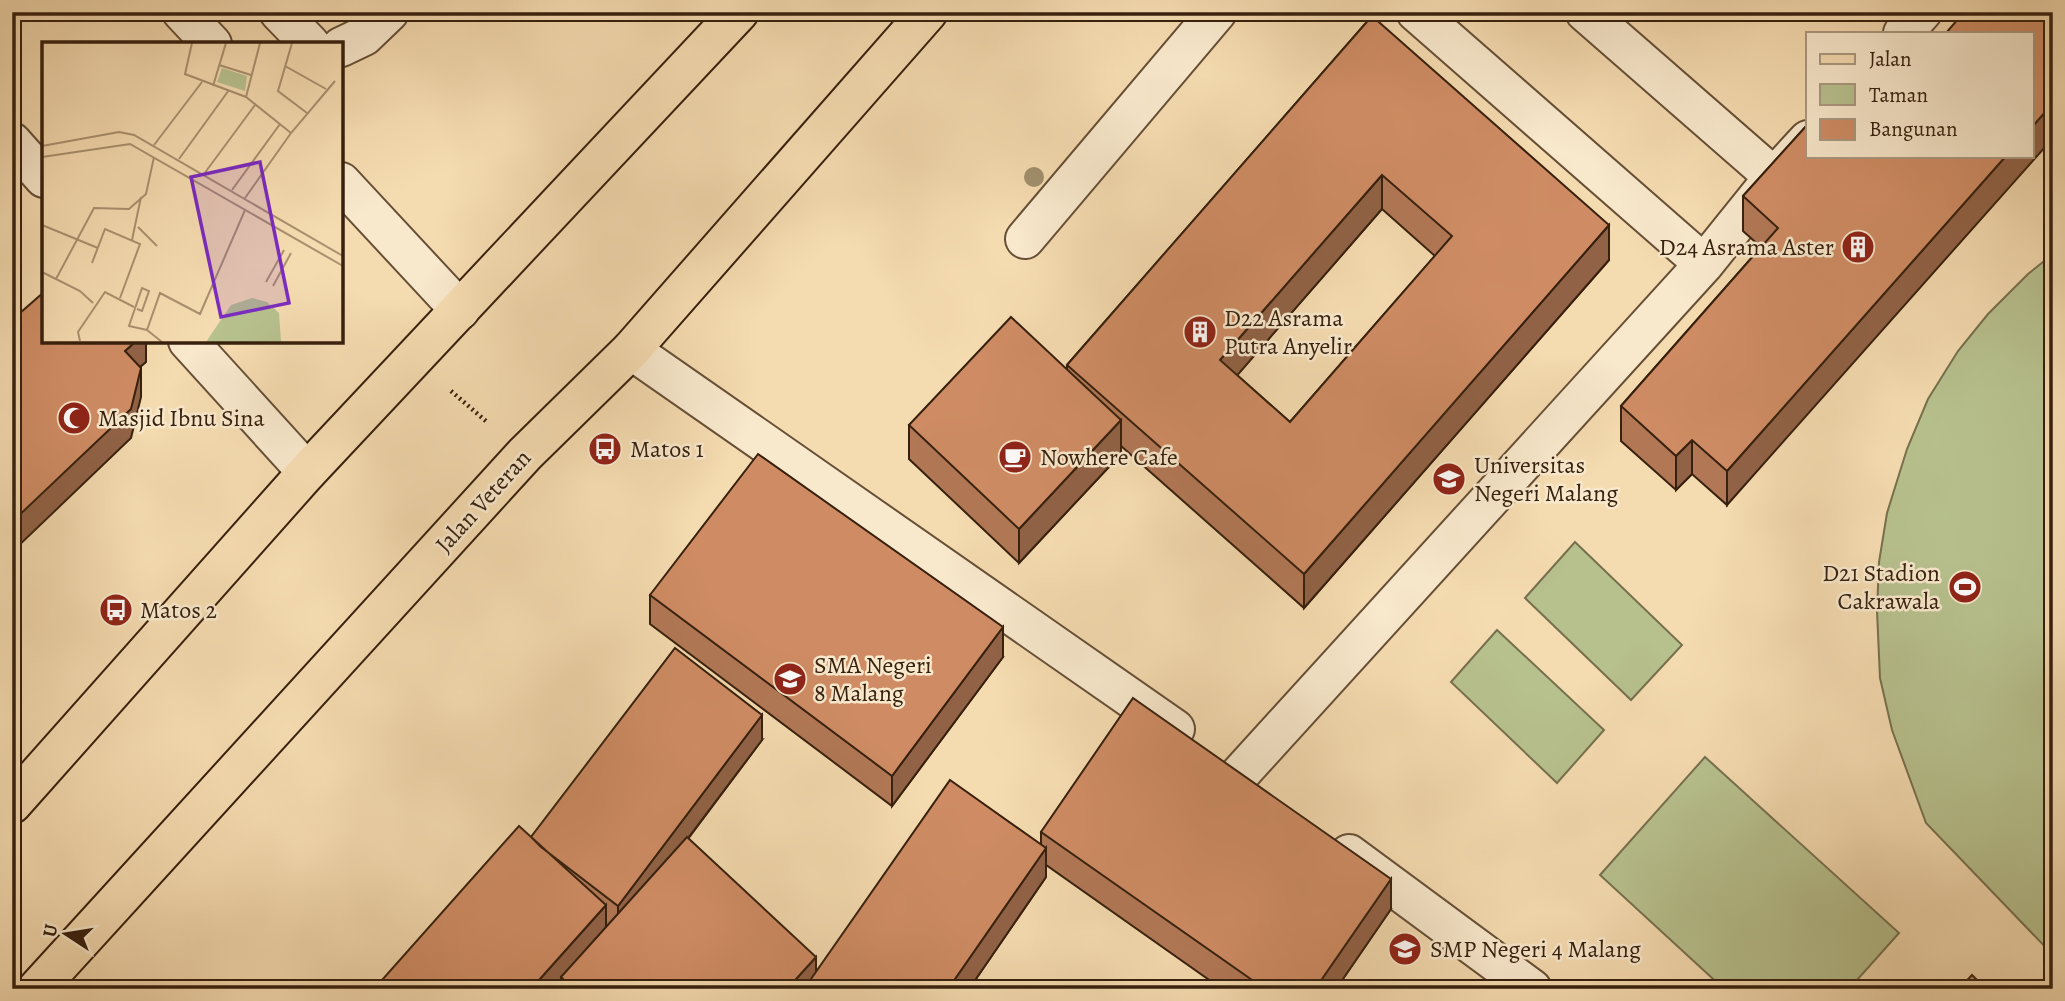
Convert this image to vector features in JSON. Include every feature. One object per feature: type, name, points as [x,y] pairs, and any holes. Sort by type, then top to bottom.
[{"type":"main road","points":[[12,804],[307,471],[739,12]]},
{"type":"main road","name":"Jalan Veteran","points":[[37,989],[525,454],[631,350],[928,12]]},
{"type":"street","points":[[182,12],[210,42]]},
{"type":"street","points":[[279,12],[308,42]]},
{"type":"street","points":[[343,46],[364,36],[390,12]]},
{"type":"street","points":[[1025,239],[1217,12]]},
{"type":"street","points":[[1416,12],[1704,264]]},
{"type":"street","points":[[1585,12],[1774,177]]},
{"type":"street","points":[[1904,32],[1922,12]]},
{"type":"street","points":[[1240,774],[1704,264],[1806,141]]},
{"type":"street","points":[[12,142],[42,176]]},
{"type":"street","points":[[343,184],[460,310]]},
{"type":"street","points":[[190,343],[307,471]]},
{"type":"street","points":[[631,350],[1273,798]]},
{"type":"street","points":[[1326,837],[1532,989]]},
{"type":"path","points":[[451,391],[495,429]]},
{"type":"green space","name":"D21 Stadion Cakrawala","points":[[2053,254],[2053,955],[1926,823],[1892,730],[1880,678],[1877,611],[1879,562],[1887,513],[1907,449],[1928,399],[1958,351],[1988,314],[2028,274]]},
{"type":"green space","points":[[1575,542],[1682,645],[1631,700],[1525,598]]},
{"type":"green space","points":[[1497,630],[1604,730],[1557,783],[1451,682]]},
{"type":"green space","points":[[1705,757],[1899,933],[1849,989],[1724,989],[1600,875]]},
{"type":"building","points":[[1964,12],[2053,12],[2053,103],[2034,125],[2034,32],[1947,32]]},
{"type":"building","name":"D22 Asrama Putra Anyelir","points":[[1372,16],[1609,225],[1304,574],[1067,365]],"holes":[[[1382,175],[1452,236],[1290,422],[1220,360]]]},
{"type":"building","name":"D24 Asrama Aster","points":[[1806,126],[1806,158],[2004,158],[1727,471],[1692,440],[1676,456],[1621,406],[1778,228],[1743,196]]},
{"type":"building","name":"Masjid Ibnu Sina","points":[[42,294],[42,343],[134,343],[125,351],[141,368],[131,409],[12,522],[12,320]]},
{"type":"building","name":"Nowhere Cafe","points":[[1011,317],[1121,420],[1019,529],[909,425]]},
{"type":"building","points":[[758,454],[1003,627],[892,776],[650,595]]},
{"type":"building","points":[[675,648],[762,715],[618,906],[531,837]]},
{"type":"building","points":[[1133,698],[1391,879],[1315,989],[1265,989],[1041,832]]},
{"type":"building","points":[[950,780],[1046,848],[948,989],[804,989]]},
{"type":"building","points":[[519,826],[606,905],[531,989],[374,989]]},
{"type":"building","points":[[687,837],[816,957],[787,989],[573,989],[561,977]]},
{"type":"building","points":[[1972,975],[1986,989],[1959,989]]},
{"type":"place","name":"D24 Asrama Aster","points":[[1858,247]]},
{"type":"place","name":"D22 Asrama Putra Anyelir","points":[[1200,332]]},
{"type":"place","name":"Masjid Ibnu Sina","points":[[74,418]]},
{"type":"place","name":"Matos 1","points":[[605,449]]},
{"type":"place","name":"Nowhere Cafe","points":[[1015,457]]},
{"type":"place","name":"Universitas Negeri Malang","points":[[1449,479]]},
{"type":"place","name":"D21 Stadion Cakrawala","points":[[1965,587]]},
{"type":"place","name":"Matos 2","points":[[116,610]]},
{"type":"place","name":"SMA Negeri 8 Malang","points":[[790,679]]},
{"type":"place","name":"SMP Negeri 4 Malang","points":[[1405,949]]}]
